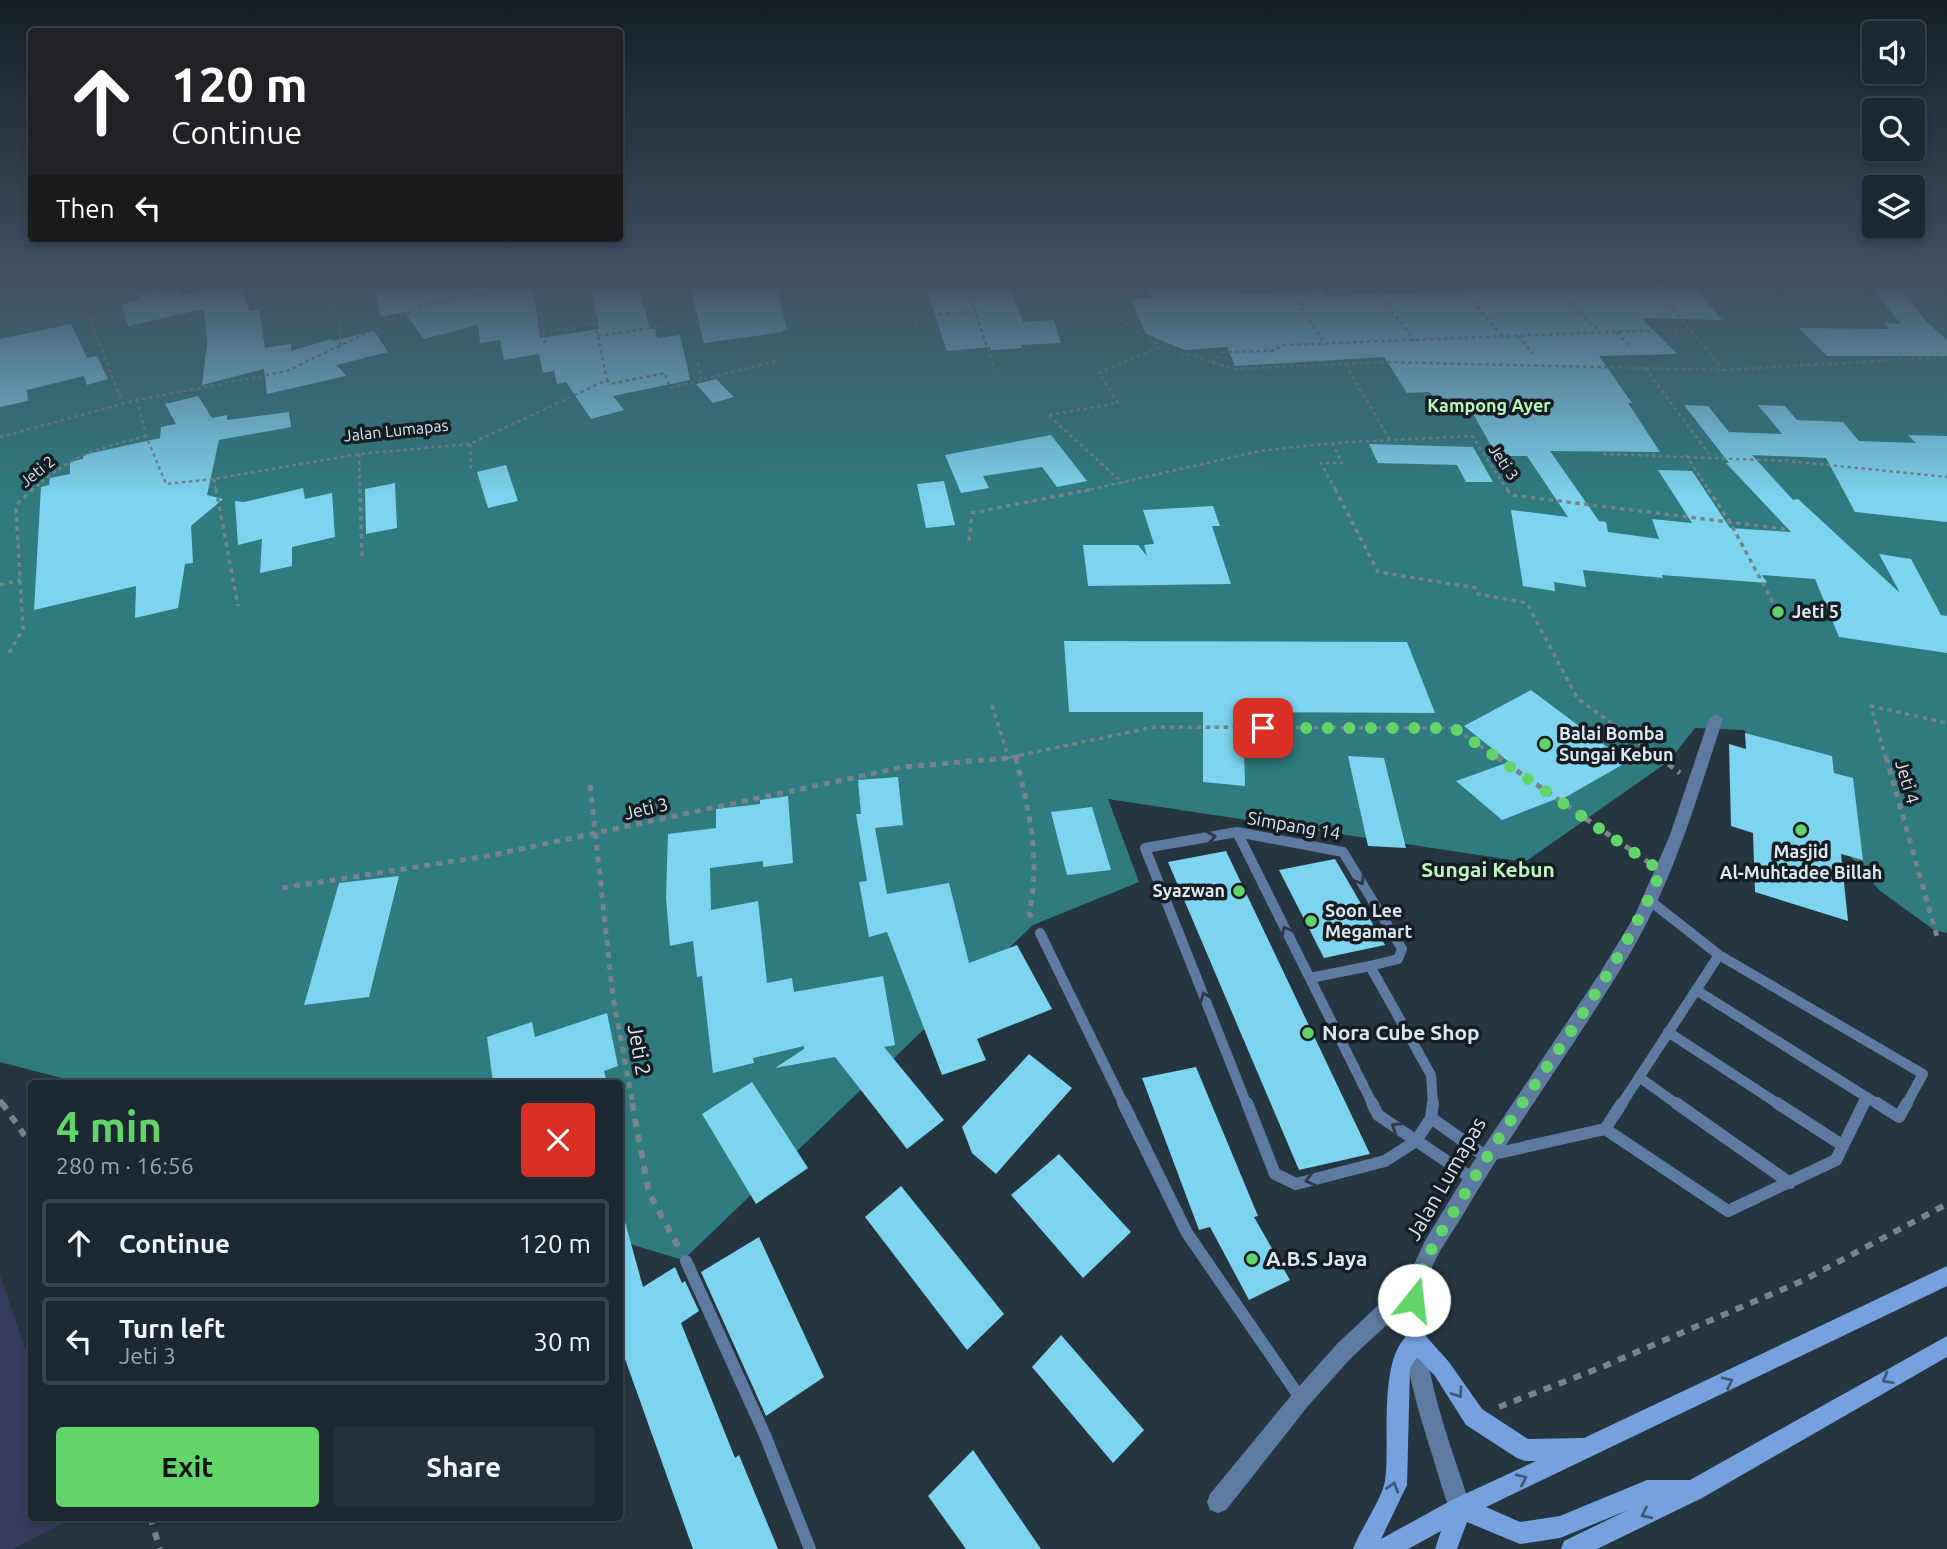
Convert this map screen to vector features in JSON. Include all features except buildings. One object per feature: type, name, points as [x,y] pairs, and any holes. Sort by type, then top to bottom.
[{"type":"main road","points":[[1385,1549],[1460,1508],[1947,1276]]},
{"type":"main road","points":[[1364,1549],[1396,1485],[1400,1366],[1416,1340],[1442,1369],[1474,1417],[1525,1450],[1590,1448]]},
{"type":"main road","points":[[1572,1549],[1694,1490],[1947,1346]]},
{"type":"main road","points":[[1460,1508],[1520,1533],[1560,1527],[1647,1491],[1694,1490]]},
{"type":"main road","points":[[1446,1549],[1460,1508]]},
{"type":"street","name":"Jalan Lumapas","points":[[1460,1508],[1433,1421],[1416,1340],[1412,1317],[1416,1284],[1485,1156],[1627,943],[1661,871],[1716,719]]},
{"type":"street","points":[[1218,1502],[1301,1399],[1344,1351],[1416,1284]]},
{"type":"lane","points":[[1237,832],[1145,848],[1275,1174],[1296,1184],[1385,1161],[1416,1141],[1431,1118],[1434,1093],[1431,1075],[1370,965],[1310,978]]},
{"type":"lane","name":"Simpang 14","points":[[1237,832],[1343,852],[1402,949],[1398,959],[1370,965]]},
{"type":"lane","name":"Simpang 14","points":[[1237,832],[1378,1115],[1473,1179]]},
{"type":"lane","points":[[1648,900],[1719,955],[1923,1074],[1899,1117],[1696,990]]},
{"type":"lane","points":[[1040,933],[1187,1233],[1301,1399]]},
{"type":"lane","points":[[1431,1118],[1485,1156],[1605,1129],[1719,955]]},
{"type":"lane","points":[[1668,1032],[1842,1145]]},
{"type":"lane","points":[[1639,1077],[1790,1183]]},
{"type":"lane","points":[[1605,1129],[1728,1211],[1836,1160],[1867,1097]]},
{"type":"lane","points":[[687,1261],[765,1434],[810,1549]]},
{"type":"path","points":[[104,354],[123,404]]},
{"type":"path","points":[[0,437],[136,400],[287,371],[326,354]]},
{"type":"path","points":[[602,354],[610,384],[665,373],[670,388],[776,361]]},
{"type":"path","points":[[990,354],[995,370]]},
{"type":"path","points":[[1124,483],[1049,415],[1118,403],[1100,373],[1142,354]]},
{"type":"path","points":[[1186,354],[1233,369],[1345,363],[1723,370],[1947,357]]},
{"type":"path","points":[[1212,363],[1221,354]]},
{"type":"path","points":[[1710,354],[1723,370]]},
{"type":"path","points":[[1940,358],[1947,364]]},
{"type":"path","points":[[698,363],[701,380]]},
{"type":"path","points":[[1345,363],[1390,440]]},
{"type":"path","points":[[1644,368],[1709,455]]},
{"type":"path","name":"Jalan Lumapas","points":[[136,400],[146,436],[166,484],[214,479],[359,454],[470,444],[607,380]]},
{"type":"path","name":"Jeti 2","points":[[9,653],[23,629],[16,509],[25,496],[56,469],[86,452],[146,436]]},
{"type":"path","name":"Jeti 3","points":[[969,541],[972,513],[1124,483],[1260,451],[1332,443],[1472,436],[1511,495],[1731,524],[1785,528]]},
{"type":"path","points":[[1332,443],[1342,463],[1321,463],[1378,572],[1477,588],[1478,594],[1527,603],[1577,698],[1695,783]]},
{"type":"path","points":[[470,444],[471,469]]},
{"type":"path","points":[[359,454],[362,557]]},
{"type":"path","points":[[1603,454],[1709,455],[1855,466],[1920,478],[1947,477]]},
{"type":"path","points":[[1685,454],[1731,524],[1775,606]]},
{"type":"path","points":[[214,479],[238,606]]},
{"type":"path","points":[[0,585],[20,580]]},
{"type":"path","points":[[992,705],[1009,759]]},
{"type":"path","name":"Jeti 4","points":[[1938,940],[1871,706],[1947,723]]},
{"type":"path","name":"Jeti 3","points":[[282,888],[385,874],[596,834],[858,775],[903,767],[1016,758],[1154,727],[1454,728],[1661,871]]},
{"type":"path","points":[[1016,758],[1036,844],[1037,886],[1029,913],[1040,933]]},
{"type":"path","name":"Jeti 2","points":[[590,785],[613,997],[649,1194],[687,1261]]},
{"type":"path","points":[[0,1100],[28,1140]]},
{"type":"path","points":[[1474,1417],[1602,1367],[1802,1281],[1947,1204]]},
{"type":"path","points":[[151,1521],[160,1549]]},
{"type":"shaded area","points":[[0,354],[1947,354],[1947,933],[1934,930],[1879,890],[1744,730],[1695,728],[1669,761],[1525,862],[1108,799],[1139,882],[1033,925],[683,1260],[623,1242],[623,1080],[69,1080],[0,1062]]},
{"type":"shaded area","points":[[0,1275],[28,1357],[28,1521],[67,1521],[12,1549],[0,1549]]},
{"type":"place","name":"Jeti 5","points":[[1778,612]]},
{"type":"place","name":"Balai Bomba Sungai Kebun","points":[[1545,744]]},
{"type":"place","name":"Masjid Al-Muhtadee Billah","points":[[1801,830]]},
{"type":"place","name":"Syazwan","points":[[1239,891]]},
{"type":"place","name":"Soon Lee Megamart","points":[[1311,921]]},
{"type":"place","name":"Nora Cube Shop","points":[[1308,1033]]},
{"type":"place","name":"A.B.S Jaya","points":[[1252,1259]]},
{"type":"district","name":"Kampong Ayer","points":[[1489,406]]},
{"type":"district","name":"Sungai Kebun","points":[[1488,870]]},
{"type":"route","points":[[1263,728],[1454,728],[1661,871],[1627,943],[1485,1156],[1430,1254],[1416,1284],[1414,1300]]}]
